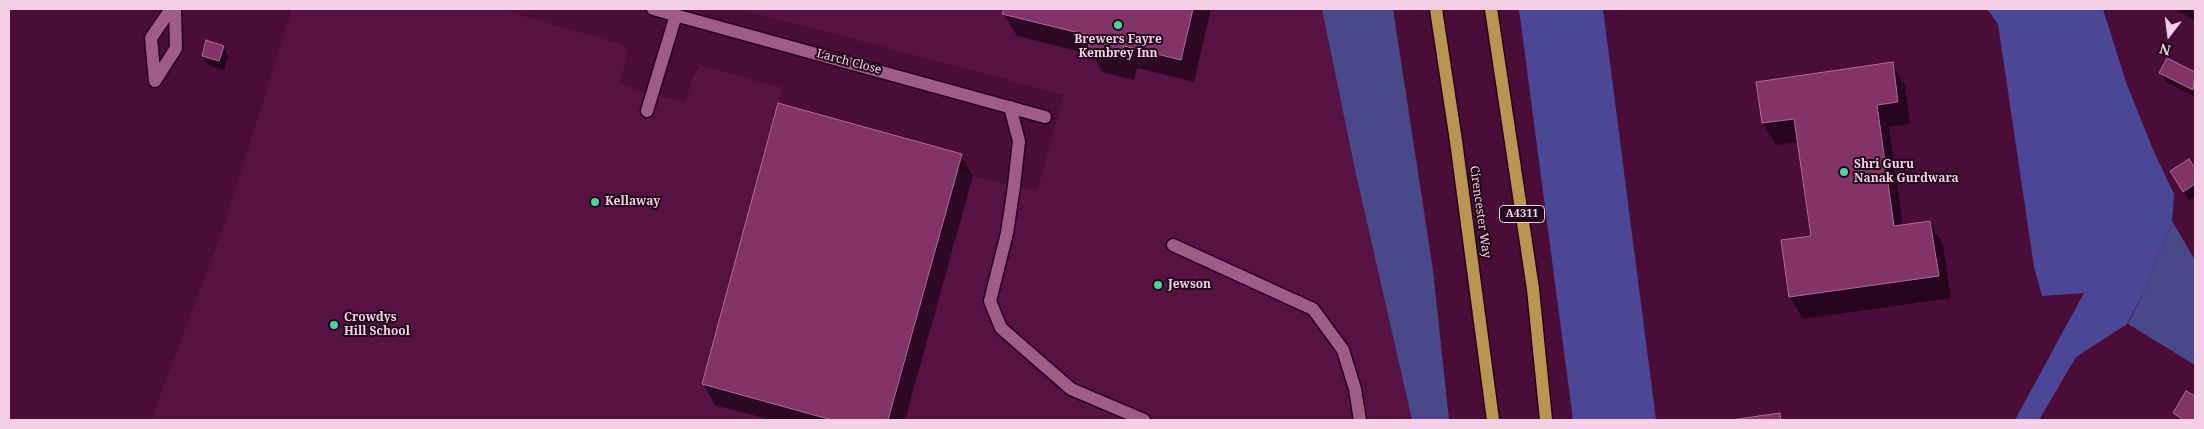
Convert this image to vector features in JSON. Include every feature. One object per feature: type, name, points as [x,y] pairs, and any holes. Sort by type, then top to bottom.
[{"type":"main road","name":"Cirencester Way","points":[[1436,9],[1459,160],[1493,420]]},
{"type":"main road","name":"A4311","points":[[1491,9],[1533,288],[1546,420]]},
{"type":"street","points":[[171,9],[151,38],[154,81],[176,48],[175,9]]},
{"type":"street","name":"Larch Close","points":[[653,9],[1046,117]]},
{"type":"street","points":[[647,111],[676,15]]},
{"type":"street","points":[[1010,107],[1019,141],[1007,233],[990,301],[1001,328],[1071,389],[1144,420]]},
{"type":"street","points":[[1173,245],[1313,309],[1343,350],[1360,420]]},
{"type":"shaded area","points":[[292,9],[499,9],[622,44],[628,50],[620,84],[685,103],[693,77],[700,65],[783,88],[778,103],[962,154],[958,172],[1037,191],[1064,95],[740,9],[1322,9],[1355,170],[1412,420],[151,420],[223,229]]},
{"type":"shaded area","points":[[1322,9],[1393,9],[1433,270],[1449,420],[1412,420],[1355,170]]},
{"type":"shaded area","points":[[1519,9],[1603,9],[1656,420],[1573,420]]},
{"type":"shaded area","points":[[1987,9],[2103,9],[2127,85],[2154,152],[2174,194],[2172,221],[2145,289],[2127,324],[2076,357],[2039,420],[2015,420],[2084,293],[2042,296],[2034,267],[1998,24]]},
{"type":"shaded area","points":[[2172,221],[2195,260],[2195,365],[2128,324],[2145,289]]},
{"type":"building","name":"Brewers Fayre Kembrey Inn","points":[[1004,9],[1193,9],[1181,60],[1124,46],[1121,58],[1088,49],[1091,36],[1002,14]]},
{"type":"building","points":[[206,40],[224,46],[219,61],[202,56]]},
{"type":"building","points":[[2167,58],[2195,72],[2193,90],[2159,73]]},
{"type":"building","name":"Shri Guru Nanak Gurdwara","points":[[1893,62],[1898,102],[1877,105],[1894,226],[1930,221],[1939,276],[1789,297],[1781,240],[1811,236],[1794,119],[1762,123],[1756,82]]},
{"type":"building","points":[[778,103],[962,154],[888,420],[832,420],[702,384]]},
{"type":"building","points":[[2189,159],[2195,168],[2195,184],[2183,192],[2170,171]]},
{"type":"building","points":[[2186,391],[2195,396],[2195,420],[2183,420],[2173,413]]},
{"type":"building","points":[[1780,413],[1781,420],[1731,420]]},
{"type":"place","name":"Brewers Fayre Kembrey Inn","points":[[1118,25]]},
{"type":"place","name":"Shri Guru Nanak Gurdwara","points":[[1844,172]]},
{"type":"place","name":"Kellaway","points":[[595,202]]},
{"type":"place","name":"Jewson","points":[[1158,285]]},
{"type":"place","name":"Crowdys Hill School","points":[[334,325]]}]
